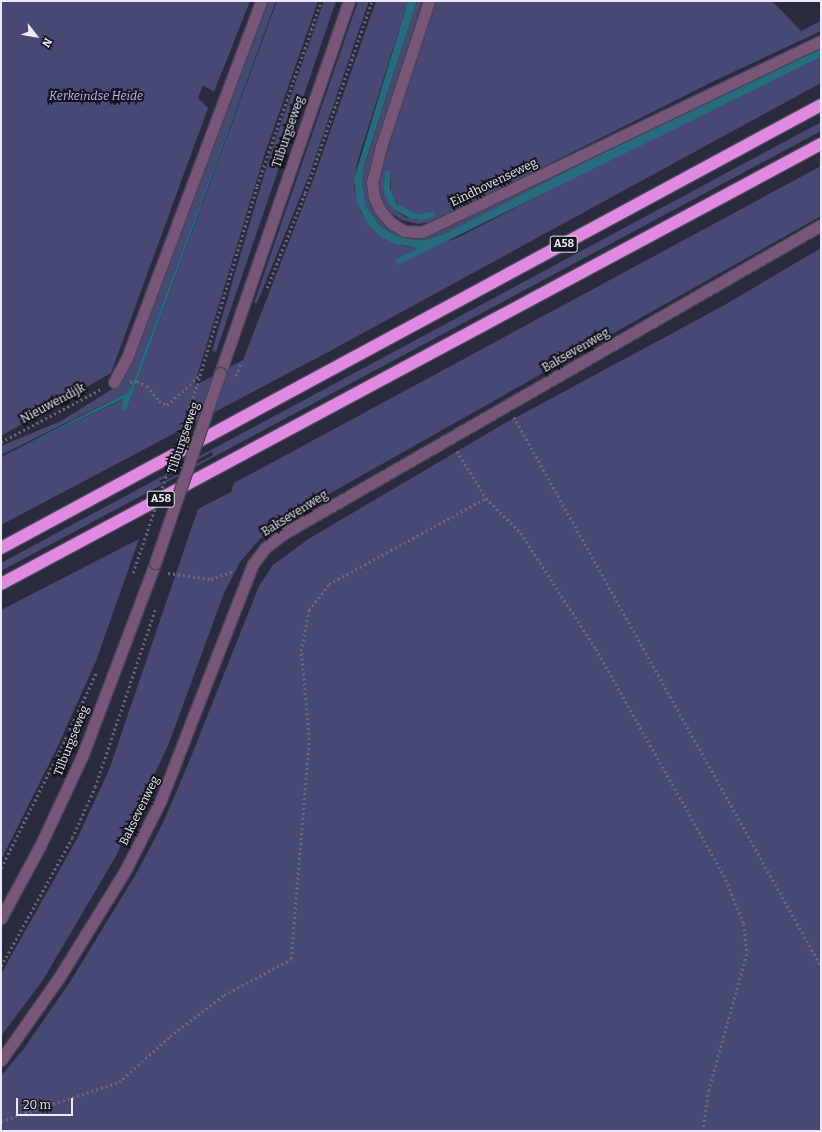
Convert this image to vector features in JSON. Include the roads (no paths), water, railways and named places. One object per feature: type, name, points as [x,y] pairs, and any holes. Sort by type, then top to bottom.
[{"type":"highway","name":"A58","points":[[1,548],[821,105]]},
{"type":"highway","name":"A58","points":[[1,584],[821,144]]},
{"type":"street","points":[[114,382],[127,358],[260,1]]},
{"type":"street","name":"Tilburgseweg","points":[[1,918],[40,846],[83,754],[155,562],[349,1]]},
{"type":"street","name":"Eindhovenseweg","points":[[429,1],[380,147],[372,182],[374,197],[380,210],[391,223],[404,231],[422,232],[821,41]]},
{"type":"street","name":"Baksevenweg","points":[[1,1060],[81,945],[126,869],[157,808],[253,564],[265,548],[283,534],[821,225]]},
{"type":"park label","name":"Kerkeindse Heide","points":[[96,97]]}]
